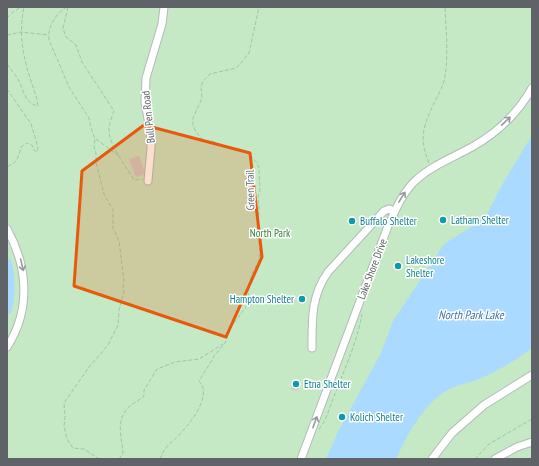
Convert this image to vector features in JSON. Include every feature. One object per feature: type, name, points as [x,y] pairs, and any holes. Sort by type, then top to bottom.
[{"type":"street","name":"Bull Pen Road","points":[[148,180],[151,136],[145,102],[146,78],[162,24],[164,7]]},
{"type":"street","name":"Lake Shore Drive","points":[[301,459],[373,264],[394,211],[402,197],[414,183],[432,169],[474,146],[495,131],[513,115],[532,88]]},
{"type":"street","points":[[312,348],[312,311],[320,283],[328,272],[384,211],[389,209],[394,211]]},
{"type":"street","points":[[7,230],[16,246],[21,261],[24,290],[21,318],[7,347]]},
{"type":"street","points":[[432,459],[452,433],[484,406],[532,376]]},
{"type":"street","points":[[496,459],[517,447],[532,442]]},
{"type":"path","points":[[7,18],[21,7]]},
{"type":"path","points":[[7,64],[18,79],[26,98],[32,104],[38,106],[23,52],[21,32],[24,7]]},
{"type":"path","points":[[68,7],[55,19],[50,26],[48,35],[69,87],[89,118],[95,139],[94,146],[96,162],[104,194],[113,210],[113,228],[120,241],[124,291],[119,310],[118,325],[108,345],[89,367],[64,403],[64,426],[67,440],[73,448],[84,450],[100,459]]},
{"type":"path","points":[[68,7],[63,28],[66,37],[76,45],[82,62],[114,111],[109,128],[111,140],[134,180],[148,180]]},
{"type":"path","name":"Green Trail","points":[[160,459],[166,448],[193,418],[202,402],[204,391],[202,384],[199,381],[215,355],[225,343],[231,327],[245,309],[249,298],[248,292],[252,274],[259,259],[260,246],[258,231],[258,198],[260,191],[259,168],[257,163],[246,152],[231,149],[212,141],[203,140],[196,132],[193,125],[194,118],[202,98],[201,87],[203,81],[210,74],[236,68],[249,53],[259,7]]},
{"type":"path","points":[[432,169],[424,150],[422,137],[428,117],[444,82],[446,49],[445,7]]},
{"type":"path","points":[[7,35],[21,32],[48,35]]},
{"type":"path","points":[[7,89],[31,124],[38,147],[37,152],[34,150],[32,145],[27,143],[21,147],[16,162],[10,166],[7,166]]},
{"type":"path","points":[[95,139],[119,156]]},
{"type":"path","points":[[317,432],[322,426],[326,417],[348,360],[360,325],[362,310]]},
{"type":"path","points":[[119,459],[123,453],[120,422],[126,409],[144,396],[144,390],[156,369],[175,362],[199,359],[225,343]]},
{"type":"path","points":[[476,459],[489,444],[532,419]]},
{"type":"highlighted area","points":[[144,125],[250,153],[262,257],[226,337],[74,286],[82,171]]},
{"type":"green space","name":"North Park","points":[[7,7],[532,7],[532,459],[7,459]]},
{"type":"water","name":"North Park Lake","points":[[532,135],[532,348],[495,372],[448,390],[436,398],[416,422],[396,459],[326,459],[338,432],[380,355],[393,321],[444,244],[485,218],[502,185]]},
{"type":"building","points":[[139,156],[144,174],[136,177],[129,159]]},
{"type":"building","name":"Buffalo Shelter","points":[[350,217],[357,219],[354,226],[348,224]]},
{"type":"building","name":"Latham Shelter","points":[[439,217],[446,217],[446,223],[439,223]]},
{"type":"building","name":"Lakeshore Shelter","points":[[397,260],[403,263],[399,271],[393,268]]},
{"type":"building","name":"Hampton Shelter","points":[[301,293],[306,295],[302,304],[297,302]]},
{"type":"building","name":"Etna Shelter","points":[[295,379],[301,382],[297,391],[291,389]]},
{"type":"waterway","points":[[7,263],[10,286],[7,310]]},
{"type":"place","name":"Latham Shelter","points":[[443,220]]},
{"type":"place","name":"Buffalo Shelter","points":[[352,221]]},
{"type":"place","name":"Lakeshore Shelter","points":[[398,266]]},
{"type":"place","name":"Hampton Shelter","points":[[302,299]]},
{"type":"place","name":"Etna Shelter","points":[[296,384]]},
{"type":"place","name":"Kolich Shelter","points":[[342,417]]}]
